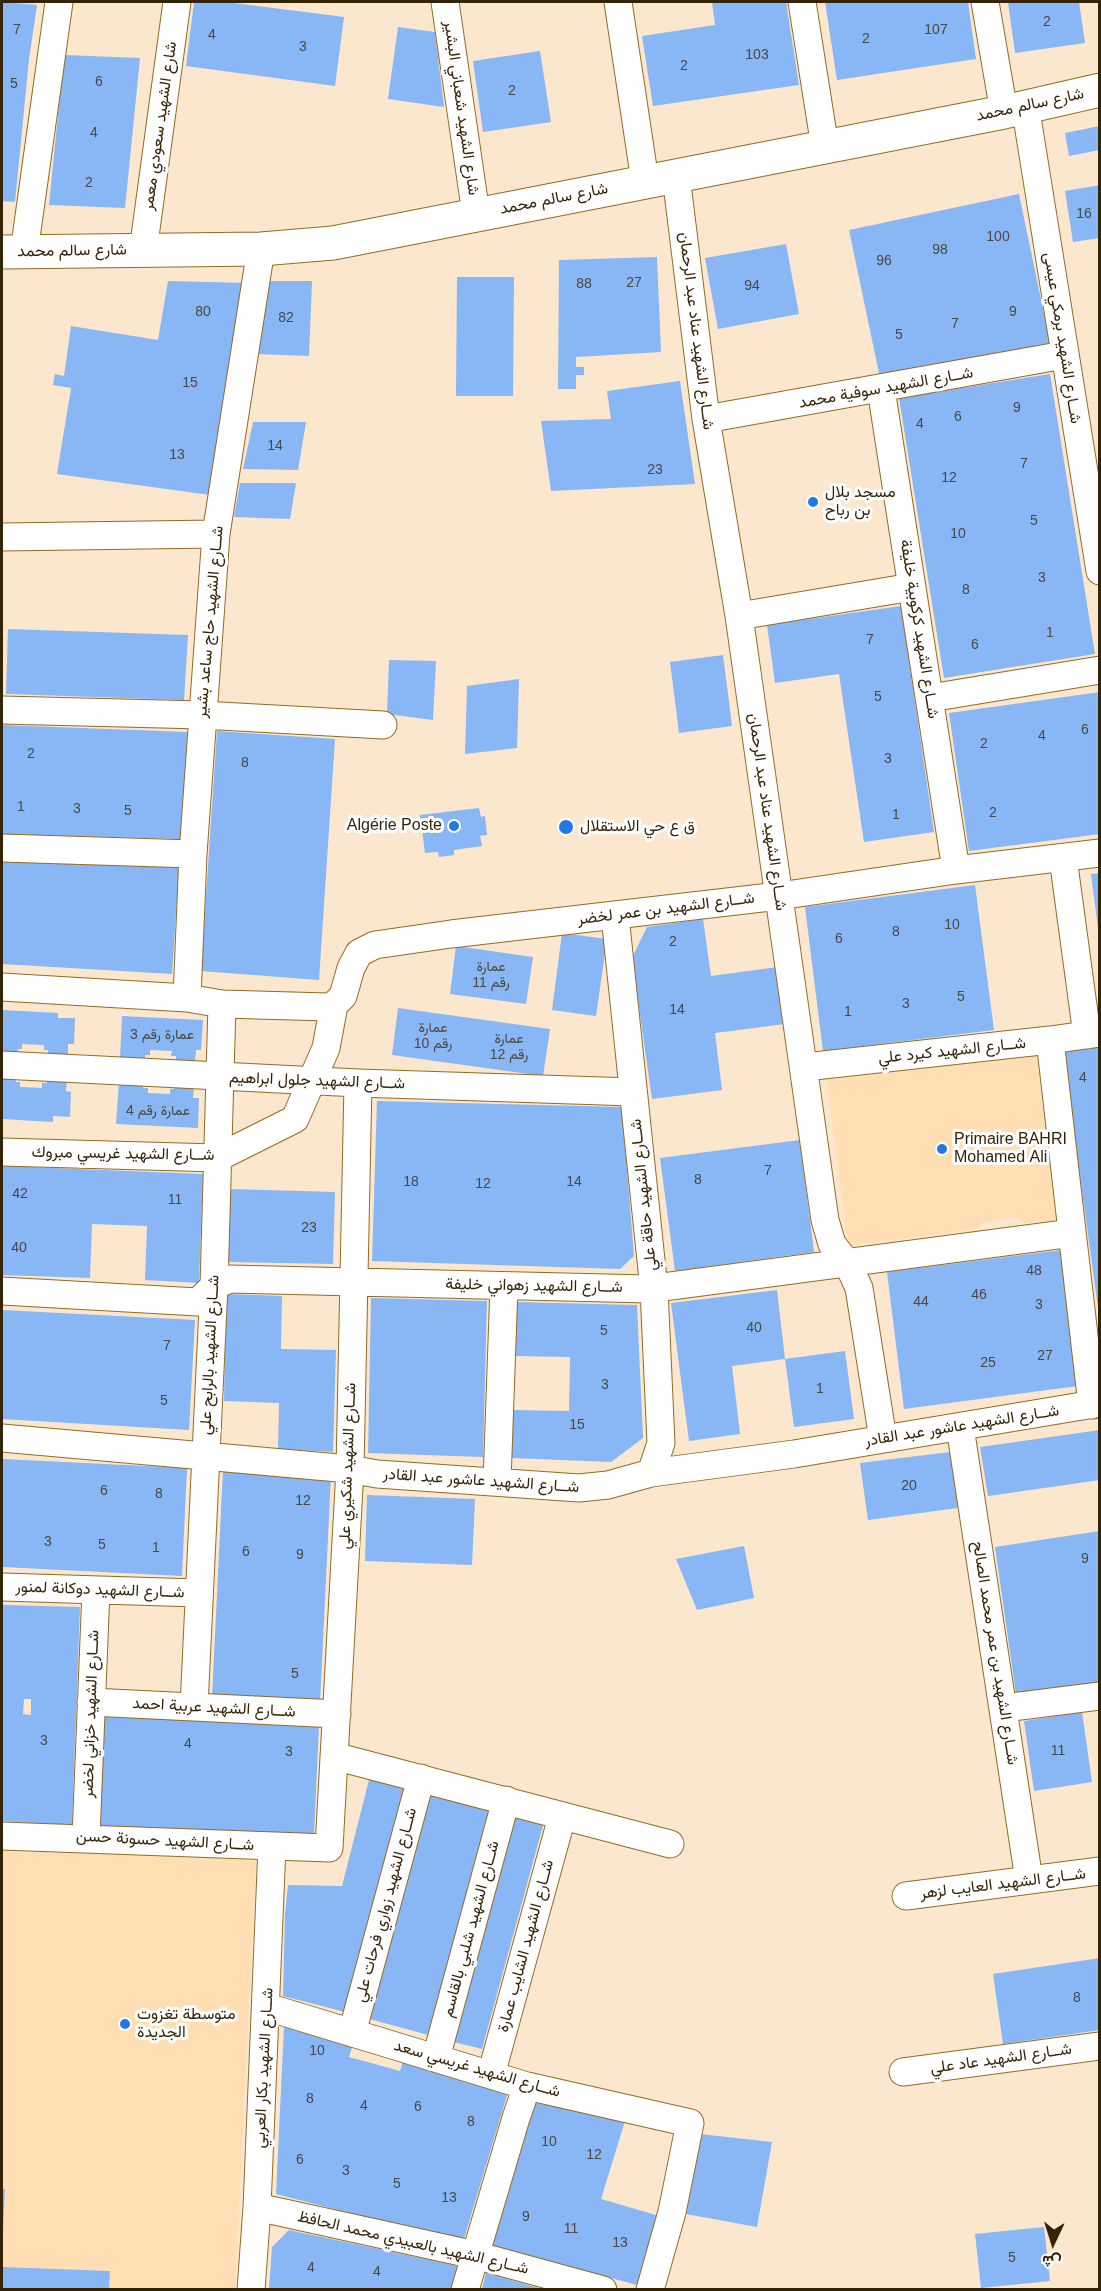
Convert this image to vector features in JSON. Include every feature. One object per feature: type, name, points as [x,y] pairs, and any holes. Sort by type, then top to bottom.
[{"type":"street","points":[[13,252],[59,2]]},
{"type":"street","name":"شارع الشهيد سعودي معمر","points":[[142,251],[177,2]]},
{"type":"street","name":"شارع الشهيد شعباني البشير","points":[[445,2],[476,214]]},
{"type":"street","name":"شــارع الشهيد عناد عبد الرحمان","points":[[618,2],[660,179],[706,419],[739,616],[825,1220],[832,1244],[848,1264],[860,1288],[883,1439]]},
{"type":"street","points":[[802,2],[825,147]]},
{"type":"street","name":"شــارع الشهيد برمكي عيسى","points":[[985,2],[1015,109],[1064,355],[1100,571]]},
{"type":"street","name":"شارع سالم محمد","points":[[13,252],[261,249],[333,243],[825,147],[1100,90]]},
{"type":"street","name":"شــارع الشهيد حاج ساعد بشير","points":[[187,998],[193,854],[216,534],[261,249]]},
{"type":"street","name":"شــارع الشهيد سوفية محمد","points":[[706,419],[1064,355]]},
{"type":"street","name":"شــارع الشهيد كركوبية خليفة","points":[[881,389],[956,870]]},
{"type":"street","points":[[2,537],[216,534]]},
{"type":"street","points":[[739,616],[912,587]]},
{"type":"street","points":[[930,698],[1100,670]]},
{"type":"street","points":[[2,710],[202,715],[383,725]]},
{"type":"street","points":[[2,848],[193,854]]},
{"type":"street","name":"شــارع الشهيد بن عمر لخضر","points":[[375,945],[779,896],[956,870],[1100,853]]},
{"type":"street","points":[[1063,858],[1093,1034]]},
{"type":"street","name":"شــارع الشهيد حاقة علي","points":[[615,916],[654,1289],[662,1443],[651,1473]]},
{"type":"street","name":"شــارع الشهيد غريسي مبروك","points":[[2,1152],[217,1158],[295,1119],[326,1048],[334,1005],[343,996],[351,968],[359,954],[375,945]]},
{"type":"street","points":[[2,987],[187,998],[222,1004],[327,1007],[334,1005]]},
{"type":"street","name":"شــارع الشهيد بالرابح علي","points":[[194,1707],[214,1286],[222,1004]]},
{"type":"street","name":"شــارع الشهيد كيرد علي","points":[[805,1067],[1093,1034]]},
{"type":"street","points":[[1050,1040],[1072,1233],[1096,1404]]},
{"type":"street","name":"شــارع الشهيد جلول ابراهيم","points":[[2,1065],[358,1083],[633,1092]]},
{"type":"street","name":"شــارع الشهيد شكيري علي","points":[[329,1848],[350,1469],[358,1083]]},
{"type":"street","name":"شــارع الشهيد زهواني خليفة","points":[[2,1291],[198,1302],[214,1286],[230,1279],[654,1289],[1072,1233]]},
{"type":"street","points":[[497,1482],[504,1286]]},
{"type":"street","name":"شــارع الشهيد عاشور عبد القادر","points":[[2,1438],[350,1469],[377,1474],[579,1488],[608,1485],[651,1473],[883,1439],[1096,1404]]},
{"type":"street","name":"شــارع الشهيد بن عمر محمد الصالح","points":[[960,1427],[1029,1880]]},
{"type":"street","name":"شــارع الشهيد دوكانة لمنور","points":[[2,1587],[198,1593]]},
{"type":"street","name":"شــارع الشهيد خزاني لخضر","points":[[86,1837],[96,1590]]},
{"type":"street","points":[[1004,1708],[1100,1696]]},
{"type":"street","name":"شــارع الشهيد عربية احمد","points":[[91,1702],[337,1714]]},
{"type":"street","points":[[334,1756],[670,1844]]},
{"type":"street","name":"شــارع الشهيد زواري فرحات علي","points":[[352,2033],[421,1778]]},
{"type":"street","name":"شــارع الشهيد شلبي بالقاسم","points":[[436,2058],[506,1800]]},
{"type":"street","name":"شــارع الشهيد الشايب عمارة","points":[[491,2075],[562,1817]]},
{"type":"street","name":"شــارع الشهيد حسونة حسن","points":[[2,1836],[86,1837],[329,1848]]},
{"type":"street","name":"شــارع الشهيد بكار العربي","points":[[251,2289],[267,2007],[272,1846]]},
{"type":"street","name":"شــارع الشهيد العايب لزهر","points":[[906,1896],[1100,1871]]},
{"type":"street","name":"شــارع الشهيد غريسي سعد","points":[[267,2007],[527,2086],[690,2123],[672,2212],[650,2289]]},
{"type":"street","name":"شــارع الشهيد عاد علي","points":[[903,2072],[1100,2046]]},
{"type":"street","points":[[465,2289],[527,2086]]},
{"type":"street","name":"شــارع الشهيد بالعبيدي محمد الحافظ","points":[[257,2207],[475,2255],[603,2289]]},
{"type":"shaded area","name":"Primaire BAHRI Mohamed Ali","points":[[1036,1054],[1057,1219],[1025,1223],[1017,1217],[984,1222],[977,1229],[848,1246],[827,1080]]},
{"type":"shaded area","name":"متوسطة تغزوت الجديدة","points":[[2,1851],[256,1860],[235,2289],[109,2289],[110,2271],[2,2267],[5,2189],[2,2189]]},
{"type":"building","points":[[2,2],[37,5],[29,59],[15,202],[2,201]]},
{"type":"building","points":[[194,2],[226,2],[344,17],[335,86],[186,66]]},
{"type":"building","points":[[712,2],[786,2],[799,85],[653,106],[642,36],[715,25]]},
{"type":"building","points":[[825,2],[968,2],[976,59],[837,80]]},
{"type":"building","points":[[1008,2],[1079,2],[1085,43],[1015,53]]},
{"type":"building","points":[[398,27],[435,32],[444,107],[388,99]]},
{"type":"building","points":[[540,51],[551,122],[483,132],[473,61]]},
{"type":"building","points":[[64,55],[140,58],[125,208],[49,205]]},
{"type":"building","points":[[1100,126],[1100,150],[1069,156],[1065,133]]},
{"type":"building","points":[[1100,185],[1100,238],[1073,242],[1065,191]]},
{"type":"building","points":[[1019,194],[1050,343],[880,378],[849,230]]},
{"type":"building","points":[[786,244],[799,314],[718,329],[705,258]]},
{"type":"building","points":[[657,257],[661,352],[576,357],[576,367],[584,367],[584,375],[576,375],[576,389],[558,389],[559,260]]},
{"type":"building","points":[[457,277],[514,277],[513,396],[456,396]]},
{"type":"building","points":[[168,281],[248,283],[210,495],[57,474],[71,388],[53,385],[55,374],[64,376],[71,326],[158,340]]},
{"type":"building","points":[[267,281],[312,281],[309,356],[257,354]]},
{"type":"building","points":[[1050,374],[1095,654],[944,678],[899,398]]},
{"type":"building","points":[[680,381],[695,484],[551,491],[541,421],[611,419],[607,391]]},
{"type":"building","points":[[253,422],[306,422],[298,470],[243,469]]},
{"type":"building","points":[[240,483],[296,483],[290,519],[234,517]]},
{"type":"building","points":[[901,606],[934,832],[864,842],[839,674],[775,683],[767,625]]},
{"type":"building","points":[[8,629],[188,635],[184,700],[6,694]]},
{"type":"building","points":[[723,655],[732,726],[679,733],[670,662]]},
{"type":"building","points":[[389,660],[436,661],[433,720],[387,714]]},
{"type":"building","points":[[519,679],[517,748],[465,754],[467,686]]},
{"type":"building","points":[[1100,692],[1100,834],[969,851],[949,713]]},
{"type":"building","points":[[2,725],[188,732],[181,839],[2,834]]},
{"type":"building","points":[[217,731],[335,739],[319,980],[201,971]]},
{"type":"building","name":"Algérie Poste","points":[[479,808],[481,817],[485,816],[487,835],[480,836],[482,846],[454,850],[454,855],[439,857],[438,852],[425,853],[420,815]]},
{"type":"building","points":[[2,860],[179,866],[172,974],[2,964]]},
{"type":"building","points":[[1100,873],[1100,928],[1098,928],[1091,874]]},
{"type":"building","points":[[975,885],[994,1030],[823,1051],[805,907]]},
{"type":"building","points":[[703,919],[711,976],[778,967],[785,1024],[715,1033],[722,1090],[652,1099],[632,958],[647,927]]},
{"type":"building","points":[[562,933],[607,939],[596,1016],[552,1010]]},
{"type":"building","points":[[456,946],[533,957],[526,1004],[450,994]]},
{"type":"building","points":[[398,1008],[550,1029],[543,1076],[392,1055]]},
{"type":"building","points":[[2,1010],[58,1013],[58,1018],[75,1018],[74,1044],[68,1044],[68,1056],[48,1055],[48,1050],[44,1050],[44,1045],[22,1044],[22,1049],[18,1049],[17,1054],[2,1053]]},
{"type":"building","points":[[122,1016],[203,1020],[201,1050],[196,1050],[195,1062],[176,1061],[176,1056],[171,1056],[172,1051],[150,1050],[150,1055],[145,1055],[145,1060],[120,1059]]},
{"type":"building","points":[[1100,1046],[1100,1308],[1098,1308],[1063,1051]]},
{"type":"building","points":[[2,1076],[16,1077],[16,1082],[20,1082],[20,1087],[42,1088],[42,1083],[47,1083],[47,1078],[67,1079],[66,1091],[71,1092],[70,1117],[53,1116],[53,1122],[2,1119]]},
{"type":"building","points":[[119,1082],[144,1083],[143,1088],[148,1088],[148,1093],[170,1094],[170,1089],[174,1089],[175,1084],[194,1085],[193,1098],[199,1098],[198,1128],[116,1124]]},
{"type":"building","points":[[377,1101],[622,1107],[634,1256],[620,1269],[372,1261]]},
{"type":"building","points":[[800,1140],[814,1252],[675,1271],[660,1158]]},
{"type":"building","points":[[2,1166],[203,1174],[199,1283],[145,1280],[147,1226],[92,1224],[90,1278],[2,1275]]},
{"type":"building","points":[[230,1189],[335,1192],[333,1264],[228,1262]]},
{"type":"building","points":[[1061,1250],[1078,1386],[904,1409],[887,1272]]},
{"type":"building","points":[[777,1290],[785,1359],[732,1366],[740,1434],[689,1441],[671,1303]]},
{"type":"building","points":[[226,1294],[282,1296],[281,1349],[336,1350],[333,1452],[278,1449],[279,1403],[224,1401]]},
{"type":"building","points":[[371,1298],[487,1301],[483,1457],[368,1453]]},
{"type":"building","points":[[517,1302],[637,1305],[643,1438],[611,1462],[511,1458],[512,1410],[569,1411],[570,1357],[515,1356]]},
{"type":"building","points":[[2,1310],[195,1320],[189,1430],[2,1419]]},
{"type":"building","points":[[845,1351],[854,1419],[794,1427],[785,1359]]},
{"type":"building","points":[[1100,1430],[1100,1480],[988,1496],[980,1447]]},
{"type":"building","points":[[950,1452],[958,1508],[868,1520],[860,1463]]},
{"type":"building","points":[[2,1459],[187,1468],[182,1576],[2,1567]]},
{"type":"building","points":[[223,1470],[331,1475],[320,1703],[212,1698]]},
{"type":"building","points":[[367,1495],[475,1499],[472,1565],[365,1561]]},
{"type":"building","points":[[1100,1531],[1100,1682],[1016,1694],[995,1547]]},
{"type":"building","points":[[744,1546],[754,1598],[697,1610],[676,1559]]},
{"type":"building","points":[[2,1605],[80,1607],[72,1825],[2,1821]],"holes":[[[24,1699],[31,1699],[31,1715],[23,1714]]]},
{"type":"building","points":[[1082,1712],[1092,1782],[1034,1791],[1024,1721]]},
{"type":"building","points":[[104,1714],[319,1725],[314,1836],[100,1826]]},
{"type":"building","points":[[370,1776],[409,1786],[349,2013],[283,1996],[285,1914],[288,1885],[342,1886]]},
{"type":"building","points":[[427,1790],[494,1808],[432,2036],[366,2018]]},
{"type":"building","points":[[511,1813],[544,1822],[482,2049],[449,2041]]},
{"type":"building","points":[[1100,1958],[1100,2030],[1003,2044],[993,1974]]},
{"type":"building","points":[[284,2027],[353,2044],[349,2057],[400,2071],[403,2061],[508,2092],[463,2242],[276,2194]]},
{"type":"building","points":[[535,2103],[585,2111],[625,2121],[601,2199],[656,2215],[645,2287],[489,2246]]},
{"type":"building","points":[[700,2134],[772,2142],[757,2227],[686,2214]]},
{"type":"building","points":[[2,2189],[5,2189],[3,2234],[2,2234]]},
{"type":"building","points":[[1044,2227],[1050,2281],[981,2288],[975,2234]]},
{"type":"building","points":[[289,2230],[458,2266],[451,2289],[269,2289],[272,2247]]},
{"type":"building","points":[[2,2267],[110,2271],[109,2289],[2,2289]]},
{"type":"building","points":[[486,2273],[542,2289],[482,2289]]},
{"type":"place","name":"مسجد بلال بن رباح","points":[[813,502]]},
{"type":"place","name":"Algérie Poste","points":[[454,826]]},
{"type":"place","name":"ق ع حي الاستقلال","points":[[566,827]]},
{"type":"place","name":"Primaire BAHRI Mohamed Ali","points":[[942,1149]]},
{"type":"place","name":"متوسطة تغزوت الجديدة","points":[[125,2024]]}]
